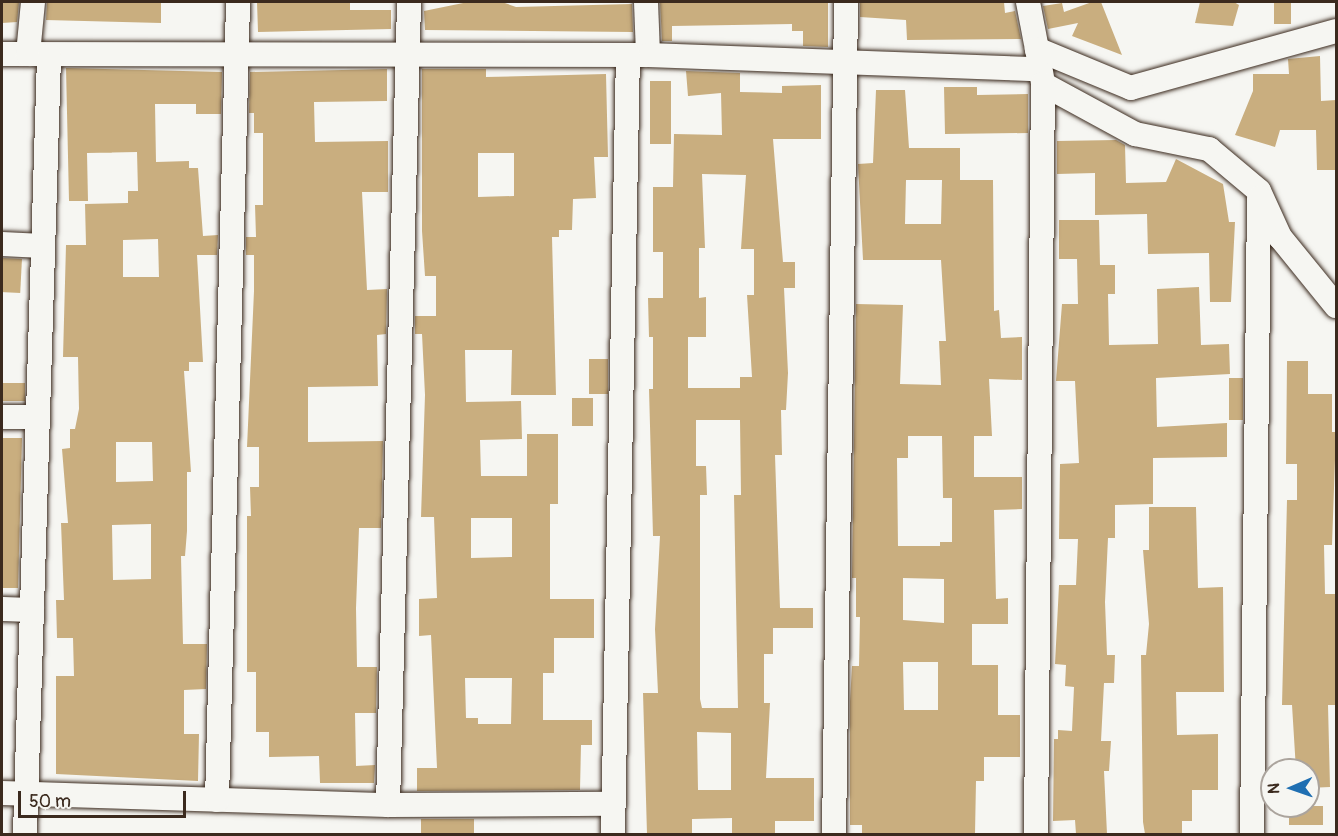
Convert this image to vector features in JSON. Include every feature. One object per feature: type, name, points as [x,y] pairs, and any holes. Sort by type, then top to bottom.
[{"type":"street","points":[[26,834],[43,246],[39,55],[33,2]]},
{"type":"street","points":[[217,800],[238,2]]},
{"type":"street","points":[[388,805],[410,54],[409,2]]},
{"type":"street","points":[[613,834],[612,804],[638,55],[646,2]]},
{"type":"street","points":[[834,834],[842,62],[846,2]]},
{"type":"street","points":[[1028,2],[1039,67],[1036,834]]},
{"type":"street","points":[[2,54],[236,52],[638,55],[1039,67],[1131,88],[1336,31]]},
{"type":"street","points":[[1039,67],[1135,134],[1209,149],[1259,191],[1280,237],[1336,306]]},
{"type":"street","points":[[1252,834],[1259,191]]},
{"type":"street","points":[[2,244],[43,246]]},
{"type":"street","points":[[2,417],[38,417]]},
{"type":"street","points":[[2,609],[32,610]]},
{"type":"street","points":[[2,793],[388,805],[612,804]]},
{"type":"building","points":[[2,2],[19,2],[17,22],[2,23]]},
{"type":"building","points":[[47,2],[161,2],[161,23],[46,20]]},
{"type":"building","points":[[257,2],[350,2],[350,10],[391,10],[391,29],[258,32]]},
{"type":"building","points":[[468,2],[502,2],[516,7],[632,4],[633,32],[425,30],[424,11]]},
{"type":"building","points":[[660,2],[828,3],[828,47],[803,46],[803,31],[792,31],[792,24],[672,26],[672,41],[662,41]]},
{"type":"building","points":[[860,2],[1004,2],[1005,13],[1015,11],[1021,39],[907,40],[906,20],[860,17]]},
{"type":"building","points":[[1092,2],[1101,2],[1122,55],[1072,36],[1078,23],[1048,29],[1043,6],[1062,3],[1064,12]]},
{"type":"building","points":[[1200,2],[1234,2],[1239,5],[1233,26],[1195,23]]},
{"type":"building","points":[[1274,2],[1291,2],[1291,24],[1274,24]]},
{"type":"building","points":[[1320,56],[1321,101],[1336,100],[1336,170],[1317,170],[1316,130],[1280,130],[1275,147],[1235,135],[1253,91],[1253,74],[1289,74],[1288,59]]},
{"type":"building","points":[[66,68],[222,72],[221,114],[196,114],[196,104],[155,104],[156,162],[189,161],[189,168],[198,168],[203,236],[218,235],[217,255],[197,255],[203,362],[189,362],[189,371],[184,371],[191,472],[187,472],[185,556],[181,556],[183,644],[207,644],[206,689],[184,690],[184,734],[199,734],[198,781],[56,774],[56,676],[74,676],[73,638],[57,638],[56,600],[64,600],[61,523],[68,523],[62,449],[70,448],[70,429],[75,429],[79,409],[78,357],[63,357],[66,245],[86,245],[85,204],[128,203],[128,191],[138,191],[137,152],[87,153],[88,201],[69,201]],"holes":[[[158,239],[159,277],[123,277],[123,240]],[[116,442],[152,442],[153,481],[116,482]],[[151,524],[151,579],[113,580],[112,525]]]},
{"type":"building","points":[[387,69],[387,101],[314,102],[315,142],[388,141],[388,192],[362,192],[367,290],[387,289],[386,334],[377,335],[378,386],[308,387],[308,442],[383,441],[381,528],[359,528],[356,608],[357,667],[377,667],[376,713],[355,713],[356,766],[375,765],[374,783],[320,783],[319,756],[269,757],[269,732],[256,732],[256,672],[247,672],[247,516],[251,516],[250,487],[259,487],[259,447],[247,447],[254,255],[246,255],[246,237],[256,237],[255,205],[263,205],[263,133],[254,133],[254,113],[249,113],[250,72]]},
{"type":"building","points":[[422,69],[486,69],[486,77],[606,74],[608,157],[594,157],[596,198],[573,199],[572,230],[559,230],[559,237],[552,237],[556,395],[511,395],[512,350],[465,350],[466,402],[521,401],[522,439],[480,440],[481,476],[527,476],[527,434],[558,434],[558,504],[550,504],[550,599],[594,599],[594,638],[554,638],[554,673],[543,673],[543,720],[592,720],[592,745],[581,745],[580,790],[417,791],[417,768],[437,768],[431,635],[419,636],[419,599],[437,598],[434,517],[421,517],[425,395],[422,334],[415,334],[415,316],[436,316],[436,276],[425,276],[422,231]],"holes":[[[478,153],[514,153],[514,196],[478,197]],[[471,518],[512,518],[512,557],[471,558]],[[465,678],[512,678],[511,724],[478,724],[478,718],[466,718]]]},
{"type":"building","points":[[686,71],[740,73],[740,92],[782,93],[782,86],[821,85],[821,139],[773,139],[783,262],[795,262],[795,288],[784,288],[788,373],[786,410],[781,410],[782,455],[775,455],[780,608],[813,608],[813,628],[773,628],[773,654],[764,654],[764,703],[770,703],[766,778],[814,778],[814,821],[775,821],[775,834],[732,834],[732,818],[692,819],[692,834],[647,834],[643,693],[658,693],[655,629],[660,536],[653,536],[649,389],[653,389],[653,337],[649,337],[648,298],[663,298],[663,252],[653,252],[653,187],[673,187],[674,134],[722,135],[721,93],[688,96]],"holes":[[[702,174],[746,175],[741,249],[754,249],[754,295],[747,295],[752,377],[740,377],[740,388],[688,388],[688,337],[706,337],[706,297],[699,298],[699,248],[705,248]],[[696,420],[740,420],[741,495],[734,495],[738,708],[702,708],[700,699],[700,495],[707,495],[706,466],[696,466]],[[697,732],[731,733],[731,790],[698,790]]]},
{"type":"building","points":[[650,81],[671,81],[671,144],[650,144]]},
{"type":"building","points":[[944,87],[977,87],[977,95],[1028,94],[1028,133],[945,134]]},
{"type":"building","points":[[876,90],[905,90],[909,148],[960,148],[960,180],[993,180],[994,311],[999,310],[1001,338],[1022,337],[1022,380],[989,379],[992,436],[974,436],[974,477],[1022,477],[1022,509],[994,510],[996,599],[1008,598],[1008,624],[972,624],[972,665],[998,665],[998,715],[1020,715],[1020,757],[984,757],[984,781],[976,781],[975,834],[862,834],[862,825],[850,825],[850,701],[852,666],[859,666],[860,617],[856,617],[856,578],[852,578],[856,304],[903,305],[900,384],[941,385],[939,341],[946,341],[941,260],[863,260],[858,164],[873,163]],"holes":[[[906,180],[942,180],[941,224],[905,224]],[[908,436],[942,436],[943,498],[952,498],[952,542],[940,542],[940,546],[898,546],[897,458],[908,458]],[[903,578],[944,579],[944,623],[903,620]],[[903,662],[938,662],[938,710],[904,710]]]},
{"type":"building","points":[[1116,140],[1125,145],[1126,183],[1166,182],[1176,159],[1223,184],[1229,222],[1235,222],[1231,302],[1210,302],[1209,253],[1148,254],[1147,214],[1095,215],[1095,173],[1057,174],[1057,141]]},
{"type":"building","points":[[1059,220],[1099,220],[1100,265],[1115,265],[1115,294],[1108,294],[1109,345],[1158,344],[1157,289],[1199,287],[1201,345],[1229,344],[1230,374],[1156,378],[1157,427],[1227,423],[1227,457],[1153,458],[1153,504],[1115,505],[1115,538],[1108,538],[1105,602],[1107,655],[1115,655],[1114,683],[1104,683],[1101,741],[1111,741],[1109,771],[1104,771],[1107,834],[1076,834],[1075,820],[1053,821],[1054,739],[1058,739],[1058,730],[1072,731],[1074,687],[1065,686],[1066,665],[1055,664],[1059,585],[1076,585],[1078,539],[1059,539],[1060,464],[1079,463],[1075,381],[1056,381],[1062,304],[1078,304],[1077,259],[1059,259]]},
{"type":"building","points":[[2,258],[22,259],[20,293],[2,292]]},
{"type":"building","points":[[589,359],[608,359],[608,394],[589,394]]},
{"type":"building","points":[[1287,361],[1308,361],[1308,394],[1332,394],[1332,432],[1336,432],[1332,545],[1324,545],[1325,594],[1336,594],[1335,705],[1328,705],[1330,787],[1320,787],[1320,758],[1295,758],[1292,705],[1282,705],[1287,500],[1297,500],[1297,464],[1286,464]]},
{"type":"building","points":[[1229,378],[1243,378],[1243,420],[1229,420]]},
{"type":"building","points":[[2,383],[25,383],[25,401],[2,401]]},
{"type":"building","points":[[572,398],[593,398],[593,426],[572,426]]},
{"type":"building","points":[[2,438],[22,438],[18,588],[2,588]]},
{"type":"building","points":[[1149,507],[1196,507],[1198,588],[1223,587],[1224,692],[1176,692],[1177,735],[1218,734],[1218,790],[1192,790],[1192,821],[1182,821],[1182,834],[1145,834],[1143,822],[1141,655],[1146,655],[1149,624],[1143,550],[1149,550]]},
{"type":"building","points":[[1320,806],[1323,806],[1323,825],[1289,825],[1289,818],[1320,818]]},
{"type":"building","points":[[421,819],[474,819],[474,834],[421,834]]}]
